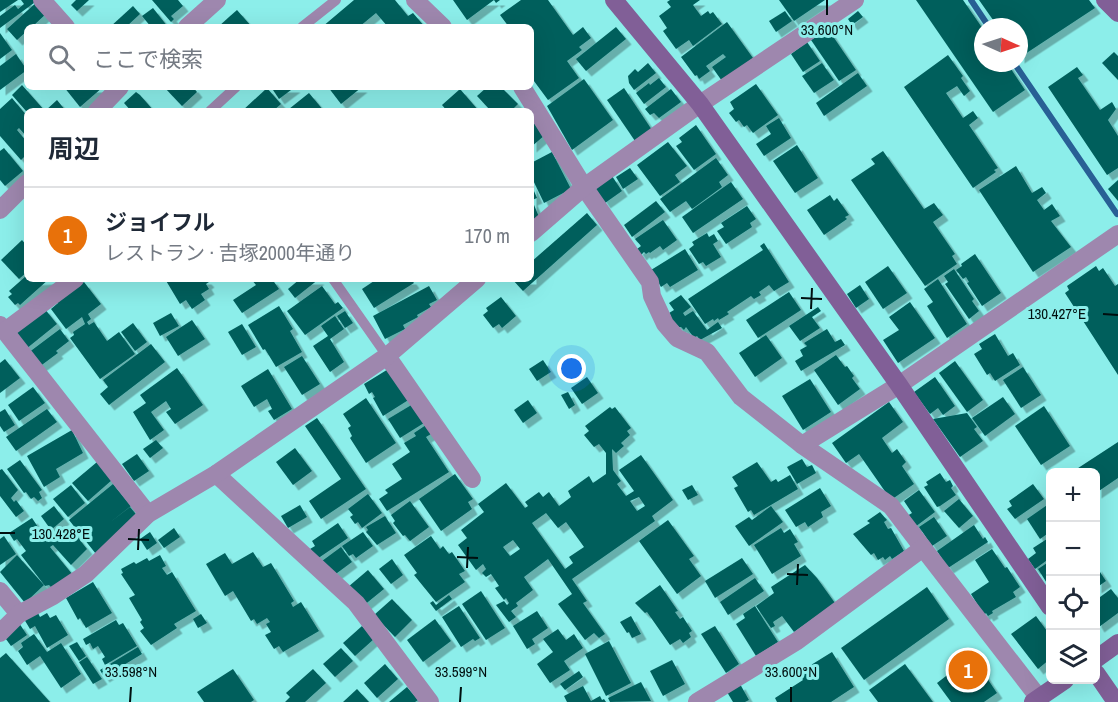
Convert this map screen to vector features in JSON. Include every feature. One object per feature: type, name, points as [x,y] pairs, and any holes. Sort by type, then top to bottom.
[{"type":"street","points":[[42,0],[63,24]]},
{"type":"street","points":[[190,24],[217,0]]},
{"type":"street","points":[[415,0],[440,24]]},
{"type":"street","points":[[614,0],[700,104],[899,385],[1046,601]]},
{"type":"street","points":[[534,230],[584,187],[700,104],[855,0]]},
{"type":"street","points":[[1105,0],[1118,13]]},
{"type":"street","points":[[100,108],[117,90]]},
{"type":"street","points":[[524,90],[584,187],[650,282],[652,296],[665,324],[676,338],[706,352],[741,397],[802,444],[891,506],[1036,700],[1059,684]]},
{"type":"street","points":[[0,210],[24,186]]},
{"type":"street","points":[[802,444],[899,385],[1118,234]]},
{"type":"street","points":[[71,282],[2,328],[148,514]]},
{"type":"street","points":[[0,633],[19,614],[53,596],[86,574],[148,514],[216,474],[387,356],[473,282]]},
{"type":"street","points":[[387,356],[472,478]]},
{"type":"street","points":[[216,474],[356,603],[430,702]]},
{"type":"street","points":[[697,702],[797,641],[923,548]]},
{"type":"street","points":[[0,591],[19,614]]},
{"type":"street","points":[[1100,656],[1118,643]]},
{"type":"street","points":[[1100,680],[1116,702]]},
{"type":"lane","points":[[306,24],[336,0]]},
{"type":"lane","points":[[213,108],[233,90]]},
{"type":"lane","points":[[335,282],[387,356]]},
{"type":"building","points":[[0,0],[18,0],[0,12]]},
{"type":"building","points":[[21,0],[38,0],[0,28],[0,16],[15,5],[18,9],[24,4]]},
{"type":"building","points":[[76,0],[89,0],[77,11],[71,5]]},
{"type":"building","points":[[152,0],[178,0],[183,6],[171,16],[174,19],[171,22]]},
{"type":"building","points":[[354,0],[395,0],[408,16],[413,13],[422,24],[385,24],[376,13],[363,24],[326,24]]},
{"type":"building","points":[[453,0],[494,0],[467,20]]},
{"type":"building","points":[[521,0],[548,0],[573,35],[583,27],[591,38],[579,47],[582,50],[567,61],[579,78],[548,100],[534,81],[534,24],[507,24],[500,15]]},
{"type":"building","points":[[670,0],[700,0],[693,5],[701,16],[708,11],[710,14],[713,12],[722,24],[693,46],[689,40],[676,49],[663,31],[667,28],[659,16],[671,7],[667,2]]},
{"type":"building","points":[[779,0],[825,0],[794,21]]},
{"type":"building","points":[[916,0],[963,0],[975,18],[974,72],[1013,72],[1025,90],[993,112]]},
{"type":"building","points":[[979,0],[1089,0],[1095,8],[1028,52],[1028,18],[992,18]]},
{"type":"building","points":[[38,1],[48,12],[35,24],[24,24],[24,34],[17,40],[7,29]]},
{"type":"building","points":[[133,6],[140,14],[129,24],[113,24]]},
{"type":"building","points":[[153,8],[166,24],[149,24],[142,16]]},
{"type":"building","points":[[237,10],[249,24],[221,24]]},
{"type":"building","points":[[785,11],[792,21],[776,32],[769,21]]},
{"type":"building","points":[[858,11],[863,17],[852,25],[848,19]]},
{"type":"building","points":[[727,22],[753,58],[722,81],[712,67],[726,57],[723,54],[706,66],[710,71],[699,79],[681,57]]},
{"type":"building","points":[[616,27],[626,39],[586,71],[576,59]]},
{"type":"building","points":[[828,29],[856,70],[839,81],[811,40]]},
{"type":"building","points":[[0,33],[12,50],[0,59]]},
{"type":"building","points":[[807,42],[820,61],[803,72],[791,54]]},
{"type":"building","points":[[1114,52],[1118,56],[1118,80],[1102,63]]},
{"type":"building","points":[[16,54],[24,66],[24,72],[0,90],[0,66]]},
{"type":"building","points":[[948,55],[963,76],[961,78],[970,91],[964,96],[957,86],[946,93],[963,118],[973,111],[978,118],[969,125],[998,168],[994,170],[996,172],[973,188],[904,87]]},
{"type":"building","points":[[648,63],[656,73],[634,90],[629,83],[628,76],[635,69],[638,72]]},
{"type":"building","points":[[822,63],[834,80],[814,93],[802,76]]},
{"type":"building","points":[[1077,67],[1083,75],[1078,78],[1100,110],[1112,102],[1116,109],[1108,120],[1118,136],[1118,168],[1107,175],[1048,87]]},
{"type":"building","points":[[858,73],[867,86],[824,116],[816,103]]},
{"type":"building","points":[[659,78],[666,87],[644,104],[636,93]]},
{"type":"building","points":[[584,79],[613,120],[572,150],[547,106]]},
{"type":"building","points":[[756,84],[778,115],[753,133],[747,125],[744,127],[739,120],[736,122],[729,113],[734,109],[730,102]]},
{"type":"building","points":[[22,85],[24,90],[42,108],[24,109],[12,95]]},
{"type":"building","points":[[624,88],[652,130],[635,141],[607,100]]},
{"type":"building","points":[[671,89],[681,102],[659,118],[654,113],[650,115],[645,109]]},
{"type":"building","points":[[66,90],[100,90],[80,107]]},
{"type":"building","points":[[167,90],[195,90],[197,92],[182,106]]},
{"type":"building","points":[[265,90],[269,90],[281,104],[276,108],[245,108]]},
{"type":"building","points":[[273,90],[291,90],[279,99]]},
{"type":"building","points":[[330,90],[358,90],[341,104]]},
{"type":"building","points":[[461,90],[476,108],[444,108],[442,105]]},
{"type":"building","points":[[484,90],[504,90],[518,104],[514,108],[488,108],[477,96]]},
{"type":"building","points":[[136,92],[151,108],[128,108],[124,103]]},
{"type":"building","points":[[309,93],[322,108],[290,108]]},
{"type":"building","points":[[12,98],[24,112],[24,134],[19,128],[17,130],[24,138],[24,157],[21,160],[0,136],[0,109]]},
{"type":"building","points":[[57,100],[64,108],[48,108]]},
{"type":"building","points":[[779,118],[791,138],[764,156],[756,144],[771,134],[766,126]]},
{"type":"building","points":[[534,123],[545,135],[534,144]]},
{"type":"building","points":[[696,125],[716,154],[694,170],[676,146],[682,142],[679,138]]},
{"type":"building","points":[[668,142],[687,166],[675,175],[680,182],[660,196],[637,165]]},
{"type":"building","points":[[797,145],[818,178],[795,193],[773,161]]},
{"type":"building","points":[[4,148],[23,171],[5,186],[0,180],[0,151]]},
{"type":"building","points":[[883,151],[924,209],[934,203],[943,215],[933,222],[955,254],[952,256],[957,264],[925,286],[851,180],[875,164],[871,159]]},
{"type":"building","points":[[552,152],[571,189],[544,203],[534,182],[534,161]]},
{"type":"building","points":[[716,158],[728,175],[719,182],[722,187],[692,209],[686,201],[670,212],[660,199]]},
{"type":"building","points":[[1016,166],[1032,193],[1042,187],[1046,193],[1037,200],[1044,210],[1052,204],[1060,216],[1051,221],[1071,247],[1033,272],[979,190]]},
{"type":"building","points":[[630,168],[638,179],[623,189],[616,177]]},
{"type":"building","points":[[612,176],[622,191],[605,203],[595,188]]},
{"type":"building","points":[[1118,180],[1118,201],[1108,189]]},
{"type":"building","points":[[731,182],[743,199],[693,233],[682,217]]},
{"type":"building","points":[[830,195],[834,201],[837,198],[849,215],[845,217],[847,219],[824,235],[807,210]]},
{"type":"building","points":[[656,201],[665,212],[632,237],[624,225]]},
{"type":"building","points":[[534,205],[539,217],[534,220]]},
{"type":"building","points":[[747,206],[756,219],[750,223],[752,227],[726,244],[717,231],[724,227],[721,223]]},
{"type":"building","points":[[587,213],[597,225],[534,281],[534,259]]},
{"type":"building","points":[[663,220],[677,240],[663,250],[660,246],[650,253],[644,252],[641,255],[637,249],[641,246],[635,239]]},
{"type":"building","points":[[707,233],[709,237],[714,234],[718,241],[713,244],[721,257],[706,266],[703,262],[699,264],[689,249],[694,245],[692,242]]},
{"type":"building","points":[[22,240],[24,242],[24,275],[19,279],[1,260]]},
{"type":"building","points":[[764,243],[789,282],[774,291],[769,285],[759,292],[761,295],[754,299],[751,296],[727,312],[729,314],[705,324],[688,299],[763,250],[760,246]]},
{"type":"building","points":[[685,249],[698,270],[670,287],[667,283],[661,287],[651,270]]},
{"type":"building","points":[[975,254],[1001,293],[982,306],[967,283],[969,282],[966,277],[963,279],[956,270]]},
{"type":"building","points":[[888,266],[907,293],[883,309],[865,282]]},
{"type":"building","points":[[1096,266],[1099,271],[1103,268],[1115,286],[1118,284],[1118,375],[1065,293],[1069,290],[1067,286]]},
{"type":"building","points":[[954,269],[974,299],[972,301],[979,311],[969,319],[945,284],[948,282],[944,276]]},
{"type":"building","points":[[24,278],[24,282],[46,282],[20,305],[18,303],[15,305],[8,297],[12,294],[9,291]]},
{"type":"building","points":[[938,279],[967,324],[947,338],[927,306],[933,302],[924,289]]},
{"type":"building","points":[[84,282],[101,304],[88,314],[91,319],[87,322],[89,325],[94,322],[107,341],[119,332],[135,354],[100,379],[70,338],[74,335],[73,332],[85,324],[82,317],[66,329],[51,309]]},
{"type":"building","points":[[167,282],[209,282],[206,284],[209,289],[201,294],[205,300],[192,309],[186,300],[180,304]]},
{"type":"building","points":[[254,282],[274,282],[279,289],[242,313],[233,300],[256,285]]},
{"type":"building","points":[[296,282],[315,282],[295,298],[288,289]]},
{"type":"building","points":[[372,282],[414,283],[374,308],[362,289]]},
{"type":"building","points":[[515,282],[533,282],[523,291]]},
{"type":"building","points":[[860,285],[869,299],[856,308],[847,294]]},
{"type":"building","points":[[322,286],[335,304],[338,302],[343,308],[305,335],[287,311]]},
{"type":"building","points":[[429,286],[437,300],[429,304],[431,307],[417,315],[418,317],[403,325],[405,329],[385,339],[373,316]]},
{"type":"building","points":[[789,292],[801,310],[758,338],[746,320]]},
{"type":"building","points":[[681,295],[691,307],[683,313],[685,316],[693,311],[707,330],[718,322],[722,328],[700,340],[697,336],[694,338],[686,327],[684,330],[679,327],[669,318],[671,316],[669,313],[674,310],[669,303]]},
{"type":"building","points":[[501,297],[516,316],[502,328],[499,324],[493,328],[483,315],[488,311],[486,308]]},
{"type":"building","points":[[910,302],[935,338],[898,363],[883,340],[899,330],[889,317]]},
{"type":"building","points":[[279,306],[293,329],[290,331],[302,352],[276,367],[248,325]]},
{"type":"building","points":[[818,307],[821,311],[812,317],[820,328],[800,341],[789,326]]},
{"type":"building","points":[[44,308],[57,324],[26,349],[12,332]]},
{"type":"building","points":[[345,311],[353,323],[345,328],[337,316]]},
{"type":"building","points":[[171,313],[179,326],[160,336],[153,323]]},
{"type":"building","points":[[335,316],[344,329],[330,339],[344,362],[330,372],[313,346],[328,336],[321,326]]},
{"type":"building","points":[[192,320],[205,339],[178,356],[166,337]]},
{"type":"building","points":[[133,323],[147,342],[135,351],[121,332]]},
{"type":"building","points":[[242,324],[256,347],[242,355],[228,332]]},
{"type":"building","points":[[60,329],[69,341],[56,351],[58,353],[39,367],[28,353]]},
{"type":"building","points":[[827,329],[835,342],[841,339],[845,345],[801,371],[795,361],[803,356],[800,350],[807,346],[804,343]]},
{"type":"building","points":[[995,334],[1008,356],[1013,353],[1020,365],[995,381],[990,373],[987,375],[974,354],[982,349],[979,344]]},
{"type":"building","points":[[766,335],[782,358],[755,377],[739,353]]},
{"type":"building","points":[[151,344],[165,362],[109,405],[100,394],[108,387],[103,380]]},
{"type":"building","points":[[836,355],[845,367],[847,366],[860,389],[838,405],[814,370]]},
{"type":"building","points":[[302,356],[320,384],[302,395],[284,367]]},
{"type":"building","points":[[5,359],[20,378],[0,393],[0,363]]},
{"type":"building","points":[[543,360],[551,372],[537,381],[529,369]]},
{"type":"building","points":[[955,361],[983,400],[967,412],[939,373]]},
{"type":"building","points":[[1023,367],[1041,395],[1021,408],[1003,380]]},
{"type":"building","points":[[177,368],[203,405],[175,424],[166,412],[171,409],[166,401],[151,412],[164,430],[150,440],[133,412],[146,403],[140,395]]},
{"type":"building","points":[[390,368],[410,399],[383,416],[373,398],[375,397],[372,392],[369,394],[364,384]]},
{"type":"building","points":[[268,369],[292,409],[274,420],[268,411],[272,409],[267,399],[254,407],[241,386]]},
{"type":"building","points":[[587,377],[598,393],[582,404],[571,388]]},
{"type":"building","points":[[935,377],[955,406],[943,415],[938,408],[930,414],[914,392]]},
{"type":"building","points":[[810,379],[831,412],[803,430],[782,396]]},
{"type":"building","points":[[33,387],[45,403],[19,421],[8,405]]},
{"type":"building","points":[[568,392],[575,405],[569,409],[561,395]]},
{"type":"building","points":[[1003,397],[1015,414],[985,436],[972,418]]},
{"type":"building","points":[[366,398],[396,443],[366,463],[350,438],[352,436],[348,428],[351,426],[343,414]]},
{"type":"building","points":[[528,400],[537,413],[523,423],[514,410]]},
{"type":"building","points":[[889,402],[903,422],[882,438],[892,453],[897,449],[906,462],[902,466],[914,484],[891,500],[859,454],[846,463],[832,443]]},
{"type":"building","points":[[413,404],[424,423],[400,438],[388,419]]},
{"type":"building","points":[[1044,406],[1070,446],[1041,465],[1015,426]]},
{"type":"building","points":[[610,407],[612,409],[615,407],[631,428],[627,431],[630,435],[621,443],[624,446],[616,453],[612,449],[613,470],[621,481],[617,484],[626,496],[634,491],[619,470],[641,455],[673,500],[652,516],[655,521],[572,579],[587,601],[583,603],[605,634],[599,638],[594,633],[585,640],[558,604],[572,594],[548,559],[524,577],[533,590],[516,603],[518,606],[511,611],[516,617],[509,622],[496,605],[504,601],[507,605],[509,603],[495,588],[499,586],[491,574],[486,577],[482,573],[486,569],[483,564],[476,570],[458,545],[467,538],[461,530],[484,512],[478,504],[506,483],[525,508],[528,506],[525,502],[539,492],[543,497],[549,492],[559,506],[571,497],[568,491],[589,476],[593,483],[606,474],[606,453],[599,444],[594,447],[584,435],[589,431],[585,426]],"holes":[[[639,497],[645,506],[637,511],[630,501]],[[546,513],[558,528],[566,522],[584,547],[569,557],[573,563],[565,569],[532,523]],[[513,540],[520,549],[510,556],[503,547]]]},
{"type":"building","points":[[5,409],[15,425],[4,432],[0,426],[0,412]]},
{"type":"building","points":[[47,409],[57,422],[16,451],[6,437]]},
{"type":"building","points":[[967,413],[977,427],[974,429],[983,441],[960,457],[933,419]]},
{"type":"building","points":[[317,418],[366,489],[321,519],[309,501],[341,479],[305,426]]},
{"type":"building","points":[[426,425],[431,434],[426,437],[449,472],[387,511],[379,499],[388,493],[385,490],[402,479],[392,464],[410,452],[404,443],[416,436],[414,433]]},
{"type":"building","points":[[72,430],[83,453],[56,469],[60,477],[44,487],[27,456]]},
{"type":"building","points":[[156,440],[163,448],[150,458],[143,449]]},
{"type":"building","points":[[1118,442],[1118,478],[1100,490],[1100,468],[1078,468]]},
{"type":"building","points":[[295,448],[312,471],[293,485],[276,462]]},
{"type":"building","points":[[137,454],[149,471],[134,481],[122,464]]},
{"type":"building","points":[[802,459],[807,467],[812,465],[816,473],[797,484],[787,467]]},
{"type":"building","points":[[20,460],[42,490],[39,492],[42,498],[38,501],[34,497],[31,499],[26,492],[24,493],[7,469]]},
{"type":"building","points":[[97,462],[112,480],[88,501],[72,483]]},
{"type":"building","points":[[757,462],[771,482],[776,479],[778,482],[790,475],[798,489],[754,515],[751,510],[748,512],[734,488],[738,486],[732,477]]},
{"type":"building","points":[[2,469],[18,490],[11,498],[14,502],[16,500],[24,511],[16,517],[0,496],[0,470]]},
{"type":"building","points":[[940,473],[946,482],[950,480],[953,486],[951,488],[956,495],[937,507],[924,487],[928,485],[926,482]]},
{"type":"building","points":[[455,474],[473,499],[468,502],[472,509],[441,531],[419,499]]},
{"type":"building","points":[[113,484],[131,506],[109,523],[130,507],[140,519],[96,554],[69,520]]},
{"type":"building","points":[[1033,484],[1044,499],[1015,519],[1007,509],[1012,506],[1009,501]]},
{"type":"building","points":[[71,485],[85,503],[68,517],[53,499]]},
{"type":"building","points":[[692,485],[698,495],[688,500],[682,490]]},
{"type":"building","points":[[820,488],[831,506],[821,512],[823,517],[808,527],[805,522],[796,527],[785,510]]},
{"type":"building","points":[[919,490],[935,512],[915,527],[907,516],[912,513],[904,501]]},
{"type":"building","points":[[368,494],[382,513],[362,528],[358,522],[355,524],[350,517],[353,515],[348,509]]},
{"type":"building","points":[[959,499],[973,516],[959,528],[944,511]]},
{"type":"building","points":[[410,501],[429,527],[410,541],[393,523],[395,521],[391,515]]},
{"type":"building","points":[[300,505],[307,517],[288,528],[281,516]]},
{"type":"building","points":[[54,506],[64,519],[51,530],[41,516]]},
{"type":"building","points":[[771,506],[783,522],[749,546],[735,526],[749,517],[752,520]]},
{"type":"building","points":[[1046,506],[1046,535],[1040,539],[1027,519]]},
{"type":"building","points":[[880,512],[887,520],[884,522],[888,529],[891,528],[904,551],[892,559],[890,556],[885,560],[883,557],[878,560],[874,553],[871,555],[853,534],[870,523],[867,521]]},
{"type":"building","points":[[385,516],[396,533],[377,545],[366,532],[368,530],[366,527]]},
{"type":"building","points":[[934,517],[947,536],[932,546],[919,527]]},
{"type":"building","points":[[32,518],[44,536],[49,533],[51,536],[57,531],[62,538],[72,530],[87,549],[71,565],[53,545],[50,547],[73,575],[52,588],[49,585],[45,586],[21,555],[26,551],[17,539],[14,541],[9,533]]},
{"type":"building","points":[[668,520],[694,556],[689,559],[701,576],[677,594],[639,541]]},
{"type":"building","points":[[338,523],[348,538],[317,559],[310,549],[315,546],[312,541]]},
{"type":"building","points":[[974,525],[983,539],[985,537],[988,542],[948,568],[937,551]]},
{"type":"building","points":[[174,528],[180,537],[164,548],[158,540]]},
{"type":"building","points":[[781,528],[784,533],[790,529],[798,542],[794,544],[801,556],[772,574],[754,545]]},
{"type":"building","points":[[150,532],[157,543],[147,550],[140,539]]},
{"type":"building","points":[[363,532],[373,546],[356,558],[353,554],[349,556],[342,546]]},
{"type":"building","points":[[4,536],[16,554],[0,565],[0,539]]},
{"type":"building","points":[[431,536],[440,549],[443,546],[449,554],[452,552],[465,571],[459,574],[465,582],[436,602],[414,575],[417,573],[404,555]]},
{"type":"building","points":[[1046,540],[1046,561],[1035,569],[1028,559],[1036,553],[1033,548]]},
{"type":"building","points":[[341,547],[352,562],[333,576],[322,561]]},
{"type":"building","points":[[992,549],[1020,587],[1013,592],[1016,597],[992,611],[993,613],[988,616],[986,613],[984,615],[971,594],[989,582],[975,560]]},
{"type":"building","points":[[253,552],[263,567],[271,563],[294,601],[291,603],[293,607],[301,602],[319,631],[283,652],[279,646],[274,649],[265,635],[271,632],[266,624],[270,622],[267,618],[257,624],[254,619],[251,621],[233,591],[225,596],[206,564],[225,553],[232,564]]},
{"type":"building","points":[[17,555],[44,585],[25,603],[0,572]]},
{"type":"building","points":[[160,555],[166,566],[162,568],[167,575],[172,572],[196,611],[174,624],[177,628],[151,645],[140,631],[144,628],[140,622],[142,620],[129,598],[135,595],[121,574],[123,573],[121,569],[134,562],[136,564],[147,558],[149,561]]},
{"type":"building","points":[[742,558],[753,574],[715,598],[705,581]]},
{"type":"building","points":[[392,559],[403,575],[391,584],[379,569]]},
{"type":"building","points":[[1046,564],[1046,582],[1038,569]]},
{"type":"building","points":[[805,565],[835,603],[794,632],[782,616],[773,622],[775,626],[771,628],[756,606],[774,593],[771,587]]},
{"type":"building","points":[[368,570],[384,589],[363,606],[348,587]]},
{"type":"building","points":[[1100,572],[1106,581],[1100,585]]},
{"type":"building","points":[[755,578],[764,591],[728,615],[720,602]]},
{"type":"building","points":[[93,582],[112,613],[86,628],[80,618],[78,620],[66,598]]},
{"type":"building","points":[[660,585],[678,611],[675,612],[680,619],[683,617],[692,631],[689,633],[691,637],[683,643],[680,639],[670,645],[647,612],[645,613],[635,603]]},
{"type":"building","points":[[927,587],[949,619],[864,680],[841,648]]},
{"type":"building","points":[[1111,589],[1118,598],[1118,613],[1100,626],[1100,597]]},
{"type":"building","points":[[481,591],[505,628],[486,640],[462,604]]},
{"type":"building","points":[[449,595],[452,599],[436,611],[430,603],[433,601],[436,605]]},
{"type":"building","points":[[392,599],[412,620],[395,637],[374,615]]},
{"type":"building","points":[[459,606],[480,638],[475,641],[473,639],[461,647],[442,617]]},
{"type":"building","points":[[755,606],[778,642],[756,656],[736,624],[745,618],[743,614]]},
{"type":"building","points":[[37,611],[40,617],[47,613],[50,618],[56,615],[68,635],[47,648],[35,626],[30,629],[24,619]]},
{"type":"building","points":[[537,611],[548,628],[532,639],[535,644],[527,649],[513,626]]},
{"type":"building","points":[[201,614],[207,623],[198,628],[193,619]]},
{"type":"building","points":[[631,616],[641,634],[632,638],[620,622]]},
{"type":"building","points":[[1036,616],[1046,630],[1046,662],[1038,669],[1011,634]]},
{"type":"building","points":[[435,619],[451,641],[423,662],[407,640]]},
{"type":"building","points":[[116,620],[119,625],[123,623],[137,646],[105,665],[102,659],[105,657],[98,646],[93,649],[90,643],[86,645],[83,639]]},
{"type":"building","points":[[19,623],[27,635],[11,646],[3,635]]},
{"type":"building","points":[[362,626],[374,639],[355,656],[343,643]]},
{"type":"building","points":[[715,626],[739,664],[726,673],[701,634]]},
{"type":"building","points":[[558,629],[566,640],[574,634],[583,648],[564,661],[570,670],[550,683],[537,664],[553,652],[543,639]]},
{"type":"building","points":[[34,634],[47,652],[61,643],[81,674],[61,688],[40,656],[27,665],[18,651],[23,647],[21,643]]},
{"type":"building","points":[[609,641],[631,683],[606,696],[585,654]]},
{"type":"building","points":[[77,642],[86,656],[79,661],[69,646]]},
{"type":"building","points":[[138,647],[142,654],[104,677],[100,670]]},
{"type":"building","points":[[341,648],[353,661],[335,677],[323,664]]},
{"type":"building","points":[[832,652],[854,687],[831,702],[777,702],[775,698],[803,680],[798,673]]},
{"type":"building","points":[[6,653],[50,702],[0,702],[0,658]]},
{"type":"building","points":[[972,656],[997,693],[984,702],[951,702],[937,683]]},
{"type":"building","points":[[87,657],[102,679],[93,684],[79,662]]},
{"type":"building","points":[[672,660],[685,684],[663,696],[650,671]]},
{"type":"building","points":[[385,664],[398,679],[377,698],[364,683]]},
{"type":"building","points":[[905,664],[933,702],[878,702],[869,690]]},
{"type":"building","points":[[233,669],[254,700],[251,702],[204,702],[197,692]]},
{"type":"building","points":[[313,669],[326,683],[305,702],[285,702],[290,697],[286,693]]},
{"type":"building","points":[[579,671],[583,677],[565,690],[560,684]]},
{"type":"building","points":[[641,682],[651,701],[610,702],[608,698]]},
{"type":"building","points":[[740,684],[749,700],[733,702],[727,692]]},
{"type":"building","points":[[583,686],[591,701],[600,696],[606,702],[567,702],[564,696]]},
{"type":"building","points":[[407,687],[418,700],[389,702]]},
{"type":"building","points":[[357,689],[369,702],[343,702]]},
{"type":"waterway","points":[[971,0],[983,18]]},
{"type":"waterway","points":[[1020,72],[1117,214]]},
{"type":"place","name":"ジョイフル","points":[[968,670]]}]
